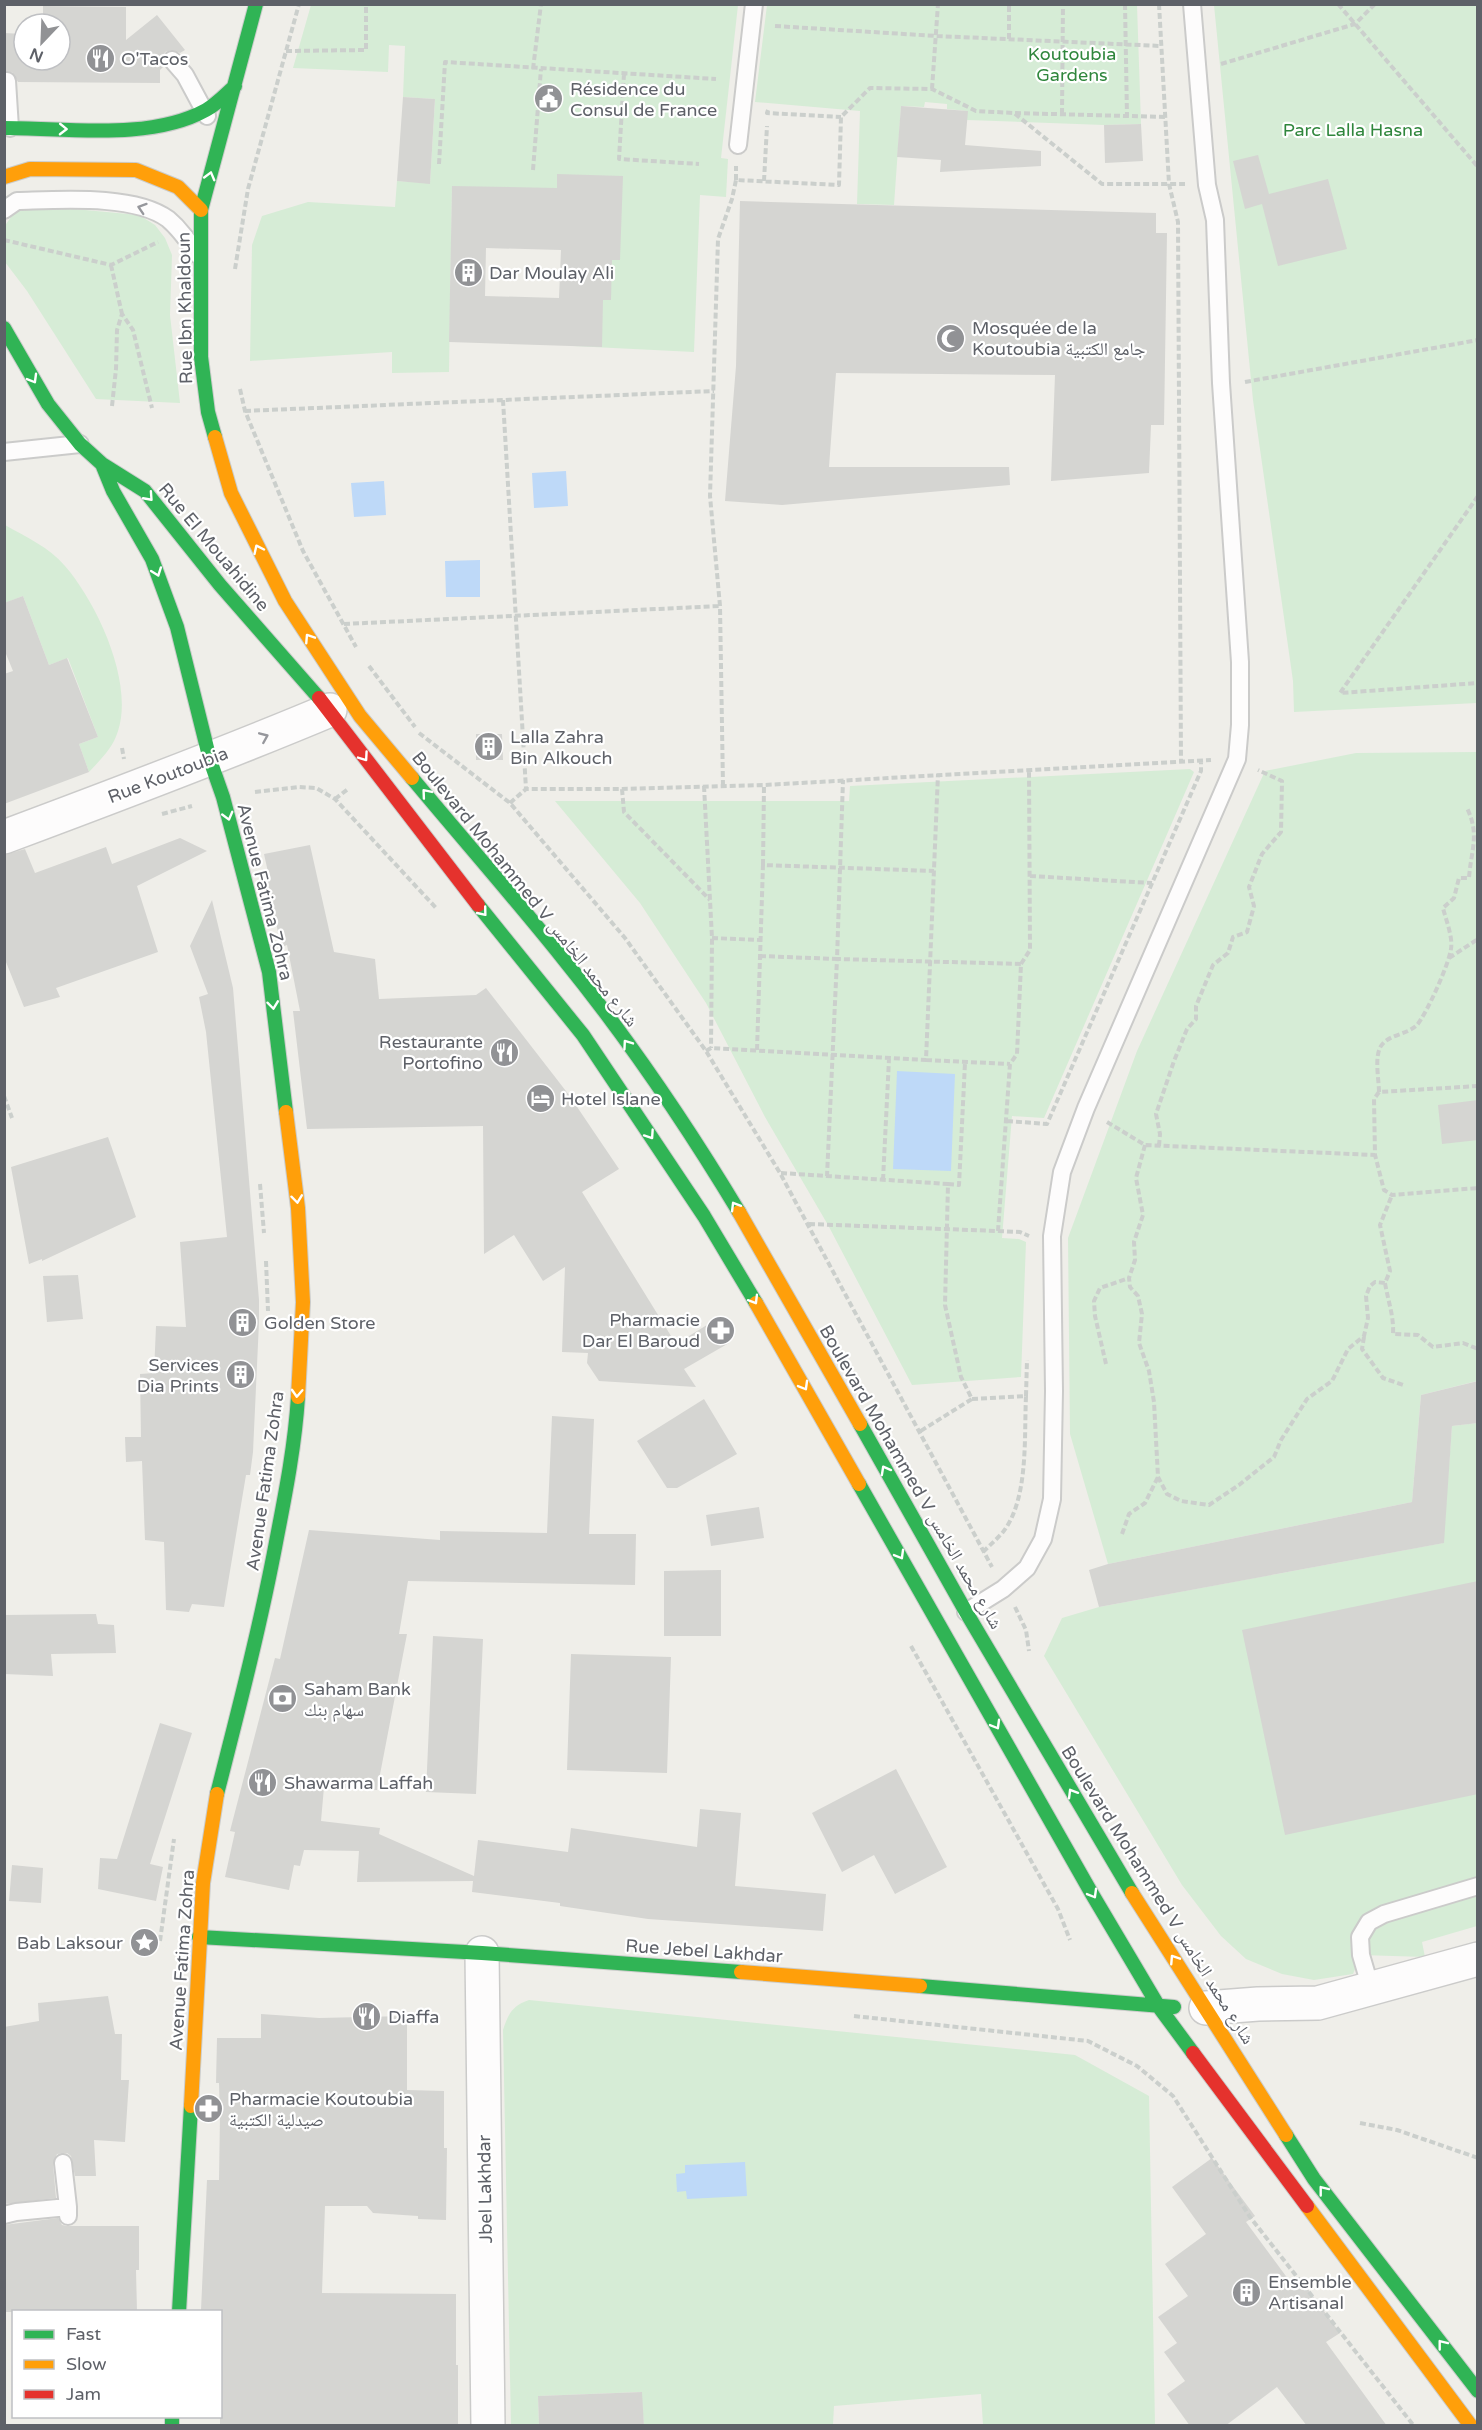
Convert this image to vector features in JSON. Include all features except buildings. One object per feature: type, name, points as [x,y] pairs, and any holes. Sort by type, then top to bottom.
[{"type":"main road","name":"Rue Ibn Khaldoun","points":[[256,4],[201,210],[201,357],[208,412],[231,493],[285,601]]},
{"type":"main road","points":[[7,128],[114,130],[177,122],[205,111],[235,86]]},
{"type":"main road","points":[[4,177],[30,169],[136,170],[178,187],[201,210]]},
{"type":"main road","name":"Rue El Mouahidine","points":[[4,328],[48,405],[81,444],[102,464],[145,491],[220,585],[330,710]]},
{"type":"main road","name":"Avenue Fatima Zohra","points":[[102,464],[113,491],[152,559],[177,627],[210,760],[223,797],[269,972],[298,1208],[303,1302],[296,1427],[282,1513],[261,1622],[213,1810],[203,1882],[179,2310]]},
{"type":"main road","name":"Boulevard Mohammed V شارع محمد الخامس","points":[[285,601],[360,716],[563,958],[705,1156],[765,1256],[966,1612],[1121,1875],[1314,2179],[1478,2391]]},
{"type":"main road","points":[[330,710],[470,895],[583,1035],[704,1216],[775,1335],[1092,1894],[1159,2007],[1471,2426]]},
{"type":"main road","name":"Rue Jebel Lakhdar","points":[[199,1937],[482,1953],[1082,1998],[1159,2007],[1206,2008]]},
{"type":"street","name":"Rue Koutoubia","points":[[4,837],[210,760],[330,710]]},
{"type":"street","name":"Jbel Lakhdar","points":[[482,1953],[488,2426]]},
{"type":"street","points":[[1206,2008],[1318,2003],[1478,1959]]},
{"type":"lane","points":[[738,145],[754,4]]},
{"type":"lane","points":[[966,1612],[1003,1588],[1027,1568],[1043,1539],[1052,1499],[1054,1391],[1052,1236],[1062,1172],[1086,1108],[1237,759],[1240,725],[1240,662],[1221,383],[1215,220],[1207,184],[1192,4]]},
{"type":"lane","points":[[172,60],[185,75],[205,111],[219,145]]},
{"type":"lane","points":[[7,81],[7,128]]},
{"type":"lane","points":[[4,210],[17,201],[111,202],[141,206],[167,218],[181,231],[200,258]]},
{"type":"lane","points":[[4,452],[81,444]]},
{"type":"lane","points":[[1371,1989],[1361,1955],[1360,1937],[1369,1922],[1384,1914],[1478,1886]]},
{"type":"lane","points":[[4,2215],[16,2212],[68,2212],[63,2163]]},
{"type":"path","points":[[235,270],[248,189],[299,4]]},
{"type":"path","points":[[286,51],[366,50],[366,4]]},
{"type":"path","points":[[533,69],[541,4]]},
{"type":"path","points":[[932,89],[938,4]]},
{"type":"path","points":[[1009,4],[1009,39]]},
{"type":"path","points":[[1062,114],[1063,4]]},
{"type":"path","points":[[1125,4],[1127,116]]},
{"type":"path","points":[[1159,4],[1168,184],[1178,222],[1181,762]]},
{"type":"path","points":[[1338,4],[1478,167]]},
{"type":"path","points":[[1197,67],[1221,64],[1356,24],[1375,4]]},
{"type":"path","points":[[775,37],[777,15]]},
{"type":"path","points":[[752,25],[1161,46]]},
{"type":"path","points":[[439,164],[445,62],[533,69],[716,78]]},
{"type":"path","points":[[533,170],[541,69]]},
{"type":"path","points":[[624,74],[618,159],[699,164]]},
{"type":"path","points":[[723,786],[720,606],[710,496],[718,239],[736,180],[839,185],[841,117],[870,88],[932,89],[976,111],[1165,117]]},
{"type":"path","points":[[764,182],[768,103]]},
{"type":"path","points":[[768,113],[841,117]]},
{"type":"path","points":[[1014,113],[1102,184],[1207,184]]},
{"type":"path","points":[[4,240],[111,265],[181,231]]},
{"type":"path","points":[[111,265],[122,314],[133,330],[152,408]]},
{"type":"path","points":[[112,406],[117,330],[122,314]]},
{"type":"path","points":[[1221,383],[1251,382],[1478,340]]},
{"type":"path","points":[[240,388],[245,411],[303,551],[361,656]]},
{"type":"path","points":[[245,411],[714,391]]},
{"type":"path","points":[[503,400],[526,789]]},
{"type":"path","points":[[1478,496],[1340,693],[1478,682]]},
{"type":"path","points":[[344,624],[720,606]]},
{"type":"path","points":[[369,665],[419,733],[510,803],[625,938],[706,1051],[780,1173],[983,1552],[1023,1620],[1029,1655]]},
{"type":"path","points":[[510,803],[526,789],[764,785],[1237,759],[1282,781],[1281,832],[1262,854],[1249,887],[1254,906],[1247,932],[1233,937],[1228,954],[1213,964],[1196,1006],[1196,1019],[1187,1029],[1174,1061],[1156,1114],[1160,1134],[1159,1146]]},
{"type":"path","points":[[1007,1121],[1047,1125],[1201,771],[1201,761]]},
{"type":"path","points":[[998,1231],[1010,1064],[1017,1054],[1021,964],[1030,950],[1029,769]]},
{"type":"path","points":[[926,1060],[932,962],[938,774]]},
{"type":"path","points":[[827,1176],[843,780]]},
{"type":"path","points":[[757,1050],[764,785]]},
{"type":"path","points":[[704,786],[712,938],[711,1048]]},
{"type":"path","points":[[250,792],[299,787],[316,788],[335,799],[445,917]]},
{"type":"path","points":[[622,789],[624,812],[711,901]]},
{"type":"path","points":[[191,806],[194,817]]},
{"type":"path","points":[[1467,808],[1472,817],[1475,839],[1470,857],[1469,878],[1459,878],[1454,898],[1443,908],[1452,946],[1449,958],[1427,1010],[1415,1026],[1381,1046],[1378,1054],[1379,1092],[1374,1099],[1376,1155],[1384,1190],[1392,1195],[1478,1188]]},
{"type":"path","points":[[763,865],[934,871]]},
{"type":"path","points":[[1030,876],[1152,884]]},
{"type":"path","points":[[712,938],[760,940]]},
{"type":"path","points":[[1449,958],[1478,939]]},
{"type":"path","points":[[760,956],[1021,964]]},
{"type":"path","points":[[706,1051],[711,1048],[1010,1064]]},
{"type":"path","points":[[883,1180],[889,1059]]},
{"type":"path","points":[[780,1173],[959,1185],[965,1063]]},
{"type":"path","points":[[1379,1092],[1478,1086]]},
{"type":"path","points":[[4,1096],[12,1118]]},
{"type":"path","points":[[1086,1108],[1145,1145],[1376,1155]]},
{"type":"path","points":[[1145,1145],[1136,1178],[1143,1215],[1134,1242],[1135,1260],[1129,1278],[1130,1287],[1138,1296],[1142,1314],[1139,1342],[1149,1371],[1154,1402],[1158,1477],[1167,1494],[1181,1501],[1209,1505],[1274,1457],[1281,1440],[1307,1399],[1332,1381],[1348,1349],[1364,1336]]},
{"type":"path","points":[[260,1183],[265,1239]]},
{"type":"path","points":[[948,1184],[945,1305],[962,1377],[972,1399]]},
{"type":"path","points":[[1392,1195],[1380,1225],[1390,1271],[1385,1282],[1387,1299],[1394,1316],[1393,1334],[1418,1335],[1433,1347],[1463,1343],[1478,1349]]},
{"type":"path","points":[[808,1224],[1020,1232],[1029,1236],[1032,1245]]},
{"type":"path","points":[[265,1250],[268,1315]]},
{"type":"path","points":[[1106,1364],[1095,1316],[1094,1301],[1100,1288],[1129,1278]]},
{"type":"path","points":[[1385,1282],[1375,1282],[1370,1286],[1366,1296],[1368,1318],[1362,1349],[1383,1378],[1403,1385]]},
{"type":"path","points":[[983,1552],[1004,1530],[1017,1504],[1022,1472],[1027,1353]]},
{"type":"path","points":[[919,1432],[972,1399],[1026,1396]]},
{"type":"path","points":[[1122,1534],[1129,1514],[1145,1503],[1158,1477]]},
{"type":"path","points":[[909,1642],[1058,1909],[1070,1940]]},
{"type":"path","points":[[160,1941],[176,1832]]},
{"type":"path","points":[[847,2015],[1088,2042],[1137,2066],[1173,2096],[1250,2217],[1414,2426]]},
{"type":"path","points":[[1360,2123],[1397,2130],[1478,2158]]},
{"type":"green space","points":[[311,5],[738,5],[721,158],[728,159],[726,197],[700,195],[694,352],[573,346],[576,239],[452,186],[449,372],[392,373],[392,352],[250,361],[252,245],[262,216],[308,202],[395,207],[397,181],[430,183],[435,99],[403,97],[405,46],[389,45],[388,72],[293,68]]},
{"type":"green space","name":"Koutoubia Gardens","points":[[767,5],[1137,5],[1141,124],[1104,125],[967,120],[967,111],[947,109],[947,104],[925,102],[924,107],[901,106],[894,205],[857,204],[860,111],[755,102]]},
{"type":"green space","name":"Parc Lalla Hasna","points":[[1214,5],[1477,5],[1477,703],[1294,712],[1293,681],[1253,400]]},
{"type":"green space","points":[[31,205],[139,215],[155,225],[165,238],[172,255],[170,315],[180,403],[96,399],[27,291],[5,262],[4,227],[16,210]]},
{"type":"green space","points":[[5,525],[45,548],[59,559],[89,600],[110,644],[117,667],[122,711],[113,743],[89,772],[79,744],[98,737],[68,658],[49,665],[23,596],[5,603]]},
{"type":"green space","points":[[1477,752],[1477,1381],[1421,1395],[1412,1502],[1108,1564],[1070,1434],[1068,1238],[1137,1051],[1265,771],[1356,753]]},
{"type":"green space","points":[[1190,769],[1194,772],[1044,1118],[1012,1116],[1002,1238],[1019,1239],[1026,1242],[1021,1377],[912,1385],[828,1225],[765,1117],[706,1003],[640,903],[555,801],[849,801],[850,786]]},
{"type":"green space","points":[[1477,1423],[1477,1926],[1422,1942],[1425,1957],[1361,1955],[1353,1974],[1314,1980],[1282,1974],[1246,1959],[1221,1936],[1182,1885],[1044,1656],[1062,1618],[1099,1607],[1443,1543],[1452,1426]]},
{"type":"green space","points":[[529,2000],[1075,2055],[1149,2096],[1155,2425],[983,2425],[981,2394],[834,2406],[833,2425],[644,2425],[641,2392],[538,2396],[539,2425],[511,2425],[503,2030],[512,2011]]},
{"type":"water","points":[[566,471],[568,506],[534,508],[532,473]]},
{"type":"water","points":[[384,481],[386,515],[354,517],[351,483]]},
{"type":"water","points":[[480,560],[480,597],[446,597],[445,561]]},
{"type":"water","points":[[897,1071],[955,1074],[951,1171],[893,1169]]},
{"type":"water","points":[[745,2162],[747,2196],[687,2199],[686,2191],[677,2192],[676,2174],[685,2173],[685,2165]]},
{"type":"traffic: fast","points":[[215,437],[208,412],[201,357],[201,210],[256,4]]},
{"type":"traffic: fast","points":[[4,128],[108,131],[160,126],[184,120],[206,110],[235,86]]},
{"type":"traffic: fast","points":[[4,328],[48,404],[80,444],[102,464],[145,491],[220,585],[319,698]]},
{"type":"traffic: fast","points":[[102,464],[113,491],[152,559],[177,627],[210,760],[223,797],[269,972],[286,1112]]},
{"type":"traffic: fast","points":[[412,778],[544,934],[610,1018],[677,1114],[739,1212]]},
{"type":"traffic: fast","points":[[478,905],[583,1035],[704,1216],[756,1303]]},
{"type":"traffic: fast","points":[[217,1794],[271,1569],[290,1467],[298,1397]]},
{"type":"traffic: fast","points":[[860,1424],[966,1612],[1132,1893]]},
{"type":"traffic: fast","points":[[859,1484],[1092,1894],[1159,2007],[1193,2053]]},
{"type":"traffic: fast","points":[[199,1937],[482,1953],[741,1972]]},
{"type":"traffic: fast","points":[[920,1986],[1174,2007]]},
{"type":"traffic: fast","points":[[179,2310],[191,2106]]},
{"type":"traffic: fast","points":[[1286,2135],[1314,2179],[1478,2391]]},
{"type":"traffic: fast","points":[[172,2418],[172,2426]]},
{"type":"traffic: slow","points":[[4,177],[30,169],[136,170],[178,187],[201,210]]},
{"type":"traffic: slow","points":[[215,437],[231,493],[285,601],[360,716],[412,778]]},
{"type":"traffic: slow","points":[[286,1112],[298,1208],[303,1302],[298,1397]]},
{"type":"traffic: slow","points":[[739,1212],[860,1424]]},
{"type":"traffic: slow","points":[[756,1303],[859,1484]]},
{"type":"traffic: slow","points":[[191,2106],[203,1883],[217,1794]]},
{"type":"traffic: slow","points":[[1132,1893],[1286,2135]]},
{"type":"traffic: slow","points":[[741,1972],[920,1986]]},
{"type":"traffic: slow","points":[[1307,2206],[1471,2426]]},
{"type":"traffic: jam","points":[[319,698],[478,905]]},
{"type":"traffic: jam","points":[[1193,2053],[1307,2206]]},
{"type":"place","name":"O'Tacos","points":[[100,59]]},
{"type":"place","name":"Résidence du Consul de France","points":[[549,99]]},
{"type":"place","name":"Dar Moulay Ali","points":[[468,273]]},
{"type":"place","name":"Mosquée de la Koutoubia جامع الكتبية","points":[[951,338]]},
{"type":"place","name":"Lalla Zahra Bin Alkouch","points":[[489,747]]},
{"type":"place","name":"Restaurante Portofino","points":[[504,1052]]},
{"type":"place","name":"Hotel Islane","points":[[540,1099]]},
{"type":"place","name":"Golden Store","points":[[243,1323]]},
{"type":"place","name":"Pharmacie Dar El Baroud","points":[[721,1330]]},
{"type":"place","name":"Services Dia Prints","points":[[240,1375]]},
{"type":"place","name":"Saham Bank سهام بنك","points":[[283,1699]]},
{"type":"place","name":"Shawarma Laffah","points":[[263,1783]]},
{"type":"place","name":"Bab Laksour","points":[[144,1943]]},
{"type":"place","name":"Diaffa","points":[[367,2017]]},
{"type":"place","name":"Pharmacie Koutoubia صيدلية الكتبية","points":[[208,2109]]},
{"type":"place","name":"Ensemble Artisanal","points":[[1247,2292]]}]
